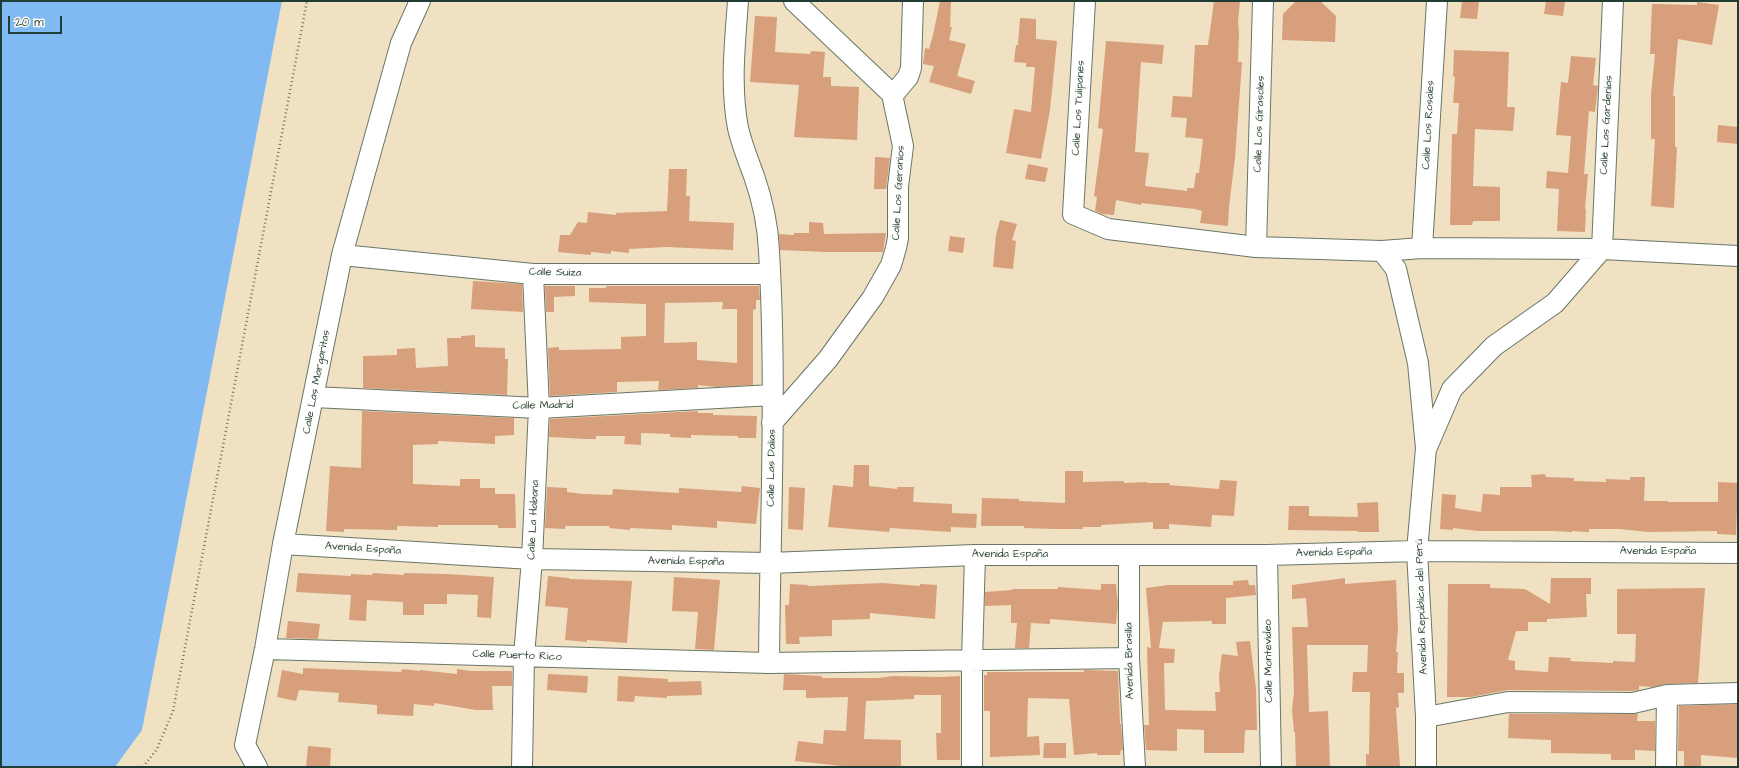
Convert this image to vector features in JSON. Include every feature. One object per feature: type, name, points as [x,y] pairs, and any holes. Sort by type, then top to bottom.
[{"type":"street","name":"Calle Las Margaritas","points":[[257,767],[245,745],[265,649],[283,544],[342,255],[401,43],[420,1]]},
{"type":"street","name":"Calle Las Dalias","points":[[738,1],[734,86],[735,107],[744,149],[762,203],[769,250],[772,395],[770,663]]},
{"type":"street","points":[[794,1],[893,95],[908,77],[911,68],[913,1]]},
{"type":"street","name":"Calle Los Tulipanes","points":[[1085,1],[1073,214],[1108,229],[1256,247]]},
{"type":"street","name":"Calle Los Girasoles","points":[[1256,247],[1263,1]]},
{"type":"street","name":"Calle Los Rosales","points":[[1422,248],[1437,1]]},
{"type":"street","name":"Calle Las Gardenias","points":[[1602,249],[1613,1]]},
{"type":"street","name":"Calle Los Geranios","points":[[772,423],[828,359],[873,297],[891,265],[898,238],[898,187],[903,146],[893,104],[893,95]]},
{"type":"street","points":[[1256,247],[1382,251],[1422,248],[1602,249],[1738,256]]},
{"type":"street","points":[[1426,448],[1452,389],[1494,346],[1555,303],[1602,249]]},
{"type":"street","points":[[1382,251],[1396,269],[1418,363],[1426,448]]},
{"type":"street","name":"Calle Suiza","points":[[342,255],[533,274],[770,274]]},
{"type":"street","name":"Calle La Habana","points":[[522,767],[524,656],[532,559],[539,408],[533,274]]},
{"type":"street","name":"Calle Madrid","points":[[314,397],[539,408],[772,395]]},
{"type":"street","name":"Avenida República del Perú","points":[[1426,448],[1418,551],[1426,718],[1426,767]]},
{"type":"street","name":"Avenida España","points":[[283,544],[532,559],[770,563],[975,555],[1267,555],[1418,551],[1738,553]]},
{"type":"street","points":[[972,767],[972,661],[975,555]]},
{"type":"street","name":"Avenida Brasilia","points":[[1129,555],[1129,658],[1135,767]]},
{"type":"street","name":"Calle Montevideo","points":[[1267,555],[1271,767]]},
{"type":"street","name":"Calle Puerto Rico","points":[[265,649],[770,663],[1129,658]]},
{"type":"street","points":[[1426,718],[1508,702],[1633,703],[1667,695],[1738,693]]},
{"type":"street","points":[[1666,767],[1667,695]]},
{"type":"path","points":[[143,767],[157,749],[173,711],[307,1]]},
{"type":"water","points":[[1,1],[282,1],[142,730],[115,767],[1,767]]},
{"type":"building","points":[[940,1],[951,1],[950,27],[952,27],[949,40],[966,44],[957,76],[975,81],[971,94],[929,82],[934,66],[923,64],[925,48],[929,49]]},
{"type":"building","points":[[1214,1],[1240,1],[1238,21],[1238,62],[1242,62],[1228,226],[1200,223],[1202,211],[1195,209],[1141,203],[1141,205],[1116,200],[1114,215],[1102,214],[1095,211],[1097,197],[1094,196],[1103,129],[1098,128],[1106,41],[1164,45],[1162,64],[1141,62],[1135,152],[1149,153],[1145,186],[1187,191],[1187,188],[1194,188],[1196,173],[1199,173],[1203,139],[1185,137],[1187,118],[1171,117],[1173,96],[1192,97],[1195,45],[1208,45]]},
{"type":"building","points":[[1296,1],[1320,1],[1336,16],[1335,42],[1282,40],[1283,14]]},
{"type":"building","points":[[1462,1],[1479,1],[1477,19],[1460,18]]},
{"type":"building","points":[[1546,1],[1565,1],[1563,16],[1544,14]]},
{"type":"building","points":[[1697,2],[1719,5],[1712,45],[1678,39],[1673,96],[1675,96],[1675,147],[1677,147],[1674,208],[1651,206],[1655,139],[1651,139],[1651,95],[1655,54],[1650,54],[1652,4],[1697,5]]},
{"type":"building","points":[[755,16],[777,17],[775,52],[810,54],[811,51],[825,52],[823,77],[831,77],[831,86],[859,87],[857,140],[794,137],[799,85],[750,82]]},
{"type":"building","points":[[1020,18],[1036,19],[1036,39],[1057,41],[1050,110],[1041,159],[1006,153],[1014,109],[1031,112],[1035,67],[1026,67],[1026,63],[1014,62],[1016,45],[1018,45]]},
{"type":"building","points":[[1454,50],[1509,52],[1507,107],[1515,107],[1513,131],[1475,129],[1473,186],[1500,187],[1500,221],[1473,221],[1472,225],[1450,225],[1452,134],[1457,134],[1459,103],[1453,103],[1455,77],[1453,76]]},
{"type":"building","points":[[1571,56],[1596,58],[1593,85],[1598,86],[1595,112],[1589,111],[1584,174],[1588,174],[1585,232],[1557,231],[1559,189],[1546,188],[1547,171],[1568,173],[1571,136],[1556,135],[1561,82],[1568,83]]},
{"type":"building","points":[[1718,125],[1738,127],[1738,144],[1717,142]]},
{"type":"building","points":[[875,157],[890,158],[886,189],[874,189]]},
{"type":"building","points":[[1028,164],[1048,168],[1045,182],[1025,179]]},
{"type":"building","points":[[669,169],[687,169],[686,196],[690,196],[689,221],[734,223],[733,250],[666,247],[629,249],[629,253],[611,251],[611,254],[591,252],[591,255],[558,252],[560,235],[570,235],[578,222],[587,223],[588,212],[616,215],[616,213],[667,211]]},
{"type":"building","points":[[1000,220],[1017,224],[1012,240],[1016,241],[1013,269],[993,267],[996,235]]},
{"type":"building","points":[[809,222],[823,223],[824,234],[886,233],[883,252],[780,250],[779,234],[794,235],[794,233],[809,233]]},
{"type":"building","points":[[950,236],[965,238],[963,253],[948,251]]},
{"type":"building","points":[[473,281],[522,284],[523,312],[471,309]]},
{"type":"building","points":[[545,286],[575,286],[575,296],[554,297],[554,312],[546,312]]},
{"type":"building","points":[[606,286],[759,286],[760,300],[756,300],[756,309],[753,310],[753,385],[717,387],[698,385],[698,388],[658,390],[659,381],[617,382],[617,392],[550,396],[548,348],[559,347],[559,350],[621,349],[621,337],[646,336],[646,304],[589,302],[589,288],[606,288]],"holes":[[[723,302],[722,309],[737,309],[737,363],[697,360],[697,342],[664,343],[665,303]]]},
{"type":"building","points":[[475,335],[475,347],[505,348],[505,359],[508,359],[507,395],[363,388],[363,356],[397,355],[397,349],[415,348],[416,368],[448,366],[447,338],[461,338],[461,336]]},
{"type":"building","points":[[362,411],[514,418],[514,435],[495,436],[495,444],[438,441],[438,444],[413,445],[413,484],[460,486],[460,479],[480,479],[480,488],[495,488],[495,494],[515,494],[516,528],[498,528],[498,525],[438,525],[438,527],[397,526],[397,530],[344,529],[344,532],[326,531],[330,466],[361,468]]},
{"type":"building","points":[[698,411],[698,413],[713,413],[713,415],[757,416],[756,438],[691,435],[691,438],[670,437],[670,434],[641,433],[641,445],[624,444],[625,436],[596,436],[596,439],[549,437],[550,419]]},
{"type":"building","points":[[854,465],[869,465],[869,486],[897,489],[897,487],[914,487],[913,502],[952,504],[952,513],[977,514],[976,528],[951,527],[951,532],[890,528],[889,532],[828,527],[833,485],[853,487]]},
{"type":"building","points":[[1065,471],[1083,471],[1083,482],[1124,481],[1124,483],[1170,483],[1169,485],[1219,489],[1220,480],[1237,481],[1234,516],[1212,515],[1211,527],[1169,524],[1169,529],[1153,529],[1153,522],[1101,525],[1101,527],[1083,527],[1083,529],[1024,528],[1024,526],[981,526],[982,498],[1019,499],[1019,501],[1065,503]]},
{"type":"building","points":[[1545,474],[1546,477],[1574,478],[1574,481],[1606,482],[1606,479],[1630,480],[1630,477],[1645,477],[1644,501],[1718,502],[1718,482],[1738,483],[1736,535],[1717,534],[1717,531],[1648,532],[1620,529],[1589,529],[1589,532],[1572,532],[1478,531],[1453,528],[1453,530],[1440,529],[1442,494],[1456,495],[1455,508],[1481,512],[1483,494],[1500,495],[1500,487],[1532,487],[1531,475]]},
{"type":"building","points":[[742,486],[760,488],[756,524],[717,521],[717,528],[672,525],[672,530],[630,528],[630,530],[609,528],[610,526],[565,526],[565,529],[545,528],[547,487],[567,488],[567,492],[583,494],[612,495],[613,489],[679,493],[679,488],[741,492]]},
{"type":"building","points":[[789,487],[805,488],[803,530],[788,529]]},
{"type":"building","points":[[1378,502],[1379,532],[1288,530],[1289,506],[1309,506],[1309,516],[1358,517],[1357,503]]},
{"type":"building","points":[[298,573],[351,576],[351,574],[372,575],[373,573],[404,575],[404,573],[494,577],[491,618],[477,617],[478,595],[447,594],[447,604],[424,604],[424,615],[403,615],[403,602],[367,600],[366,621],[349,620],[351,595],[296,592]]},
{"type":"building","points":[[548,576],[569,579],[632,581],[627,643],[565,640],[568,608],[545,606]]},
{"type":"building","points":[[674,577],[720,580],[714,650],[695,649],[698,612],[672,611]]},
{"type":"building","points":[[1345,578],[1345,584],[1396,580],[1398,629],[1396,652],[1398,652],[1397,673],[1404,673],[1404,693],[1398,693],[1399,707],[1396,708],[1400,767],[1366,767],[1366,754],[1369,754],[1370,692],[1352,692],[1353,672],[1367,672],[1368,645],[1307,645],[1309,712],[1328,711],[1330,767],[1296,767],[1295,732],[1292,709],[1294,692],[1292,627],[1308,627],[1306,598],[1292,599],[1292,585]]},
{"type":"building","points":[[1551,578],[1591,578],[1591,594],[1586,594],[1587,617],[1547,619],[1547,622],[1528,622],[1528,631],[1516,631],[1508,660],[1515,661],[1515,670],[1548,672],[1549,657],[1571,658],[1570,661],[1613,663],[1613,661],[1635,662],[1636,634],[1617,634],[1617,589],[1705,588],[1698,683],[1667,684],[1653,687],[1639,686],[1639,690],[1632,691],[1508,690],[1471,697],[1447,697],[1448,584],[1490,584],[1490,588],[1525,589],[1550,604]]},
{"type":"building","points":[[1248,580],[1249,585],[1255,585],[1256,595],[1226,598],[1226,624],[1212,624],[1212,621],[1163,622],[1159,648],[1175,649],[1174,663],[1164,663],[1165,710],[1216,711],[1215,692],[1220,692],[1219,676],[1222,654],[1238,656],[1236,642],[1250,641],[1256,689],[1257,730],[1245,730],[1244,753],[1204,753],[1204,730],[1177,729],[1177,751],[1146,750],[1144,725],[1149,725],[1147,647],[1151,648],[1146,588],[1168,585],[1233,585],[1233,581]]},
{"type":"building","points":[[883,583],[920,586],[920,584],[937,585],[935,619],[870,613],[870,619],[832,620],[832,636],[799,637],[800,644],[786,644],[785,605],[789,605],[790,584],[808,586]]},
{"type":"building","points":[[1101,584],[1116,584],[1118,605],[1116,624],[1050,619],[1050,624],[1031,623],[1029,648],[1015,648],[1017,623],[1011,623],[1011,605],[985,606],[985,592],[1012,589],[1058,589],[1058,587],[1101,590]]},
{"type":"building","points":[[288,621],[320,624],[318,639],[286,638]]},
{"type":"building","points":[[303,668],[401,672],[402,669],[457,674],[457,669],[471,671],[512,671],[512,686],[492,686],[493,710],[476,710],[434,703],[434,706],[414,704],[413,716],[377,714],[377,705],[338,702],[339,693],[299,690],[296,701],[277,697],[282,670],[303,674]]},
{"type":"building","points":[[1084,670],[1118,671],[1120,724],[1123,750],[1121,750],[1120,755],[1097,755],[1097,753],[1074,755],[1069,699],[1028,698],[1027,737],[1039,736],[1040,755],[990,757],[990,711],[984,711],[984,675],[987,675],[987,672],[1084,672]]},
{"type":"building","points":[[548,674],[588,676],[587,693],[547,690]]},
{"type":"building","points":[[784,674],[822,676],[822,678],[960,676],[960,760],[937,760],[936,733],[941,733],[941,695],[914,695],[914,699],[866,701],[864,739],[901,740],[901,767],[842,766],[795,761],[798,741],[823,744],[824,730],[846,731],[848,697],[806,698],[806,690],[783,690]]},
{"type":"building","points":[[618,676],[668,679],[668,682],[701,681],[702,695],[667,696],[667,698],[635,696],[634,702],[617,701]]},
{"type":"building","points":[[1738,704],[1738,758],[1701,755],[1701,767],[1684,767],[1684,751],[1678,751],[1679,706]]},
{"type":"building","points":[[1509,714],[1638,714],[1637,721],[1655,721],[1655,751],[1635,750],[1635,760],[1611,760],[1611,754],[1551,753],[1551,740],[1508,738]]},
{"type":"building","points":[[1044,743],[1066,743],[1066,758],[1043,758]]},
{"type":"building","points":[[308,746],[331,748],[330,767],[306,767]]}]
